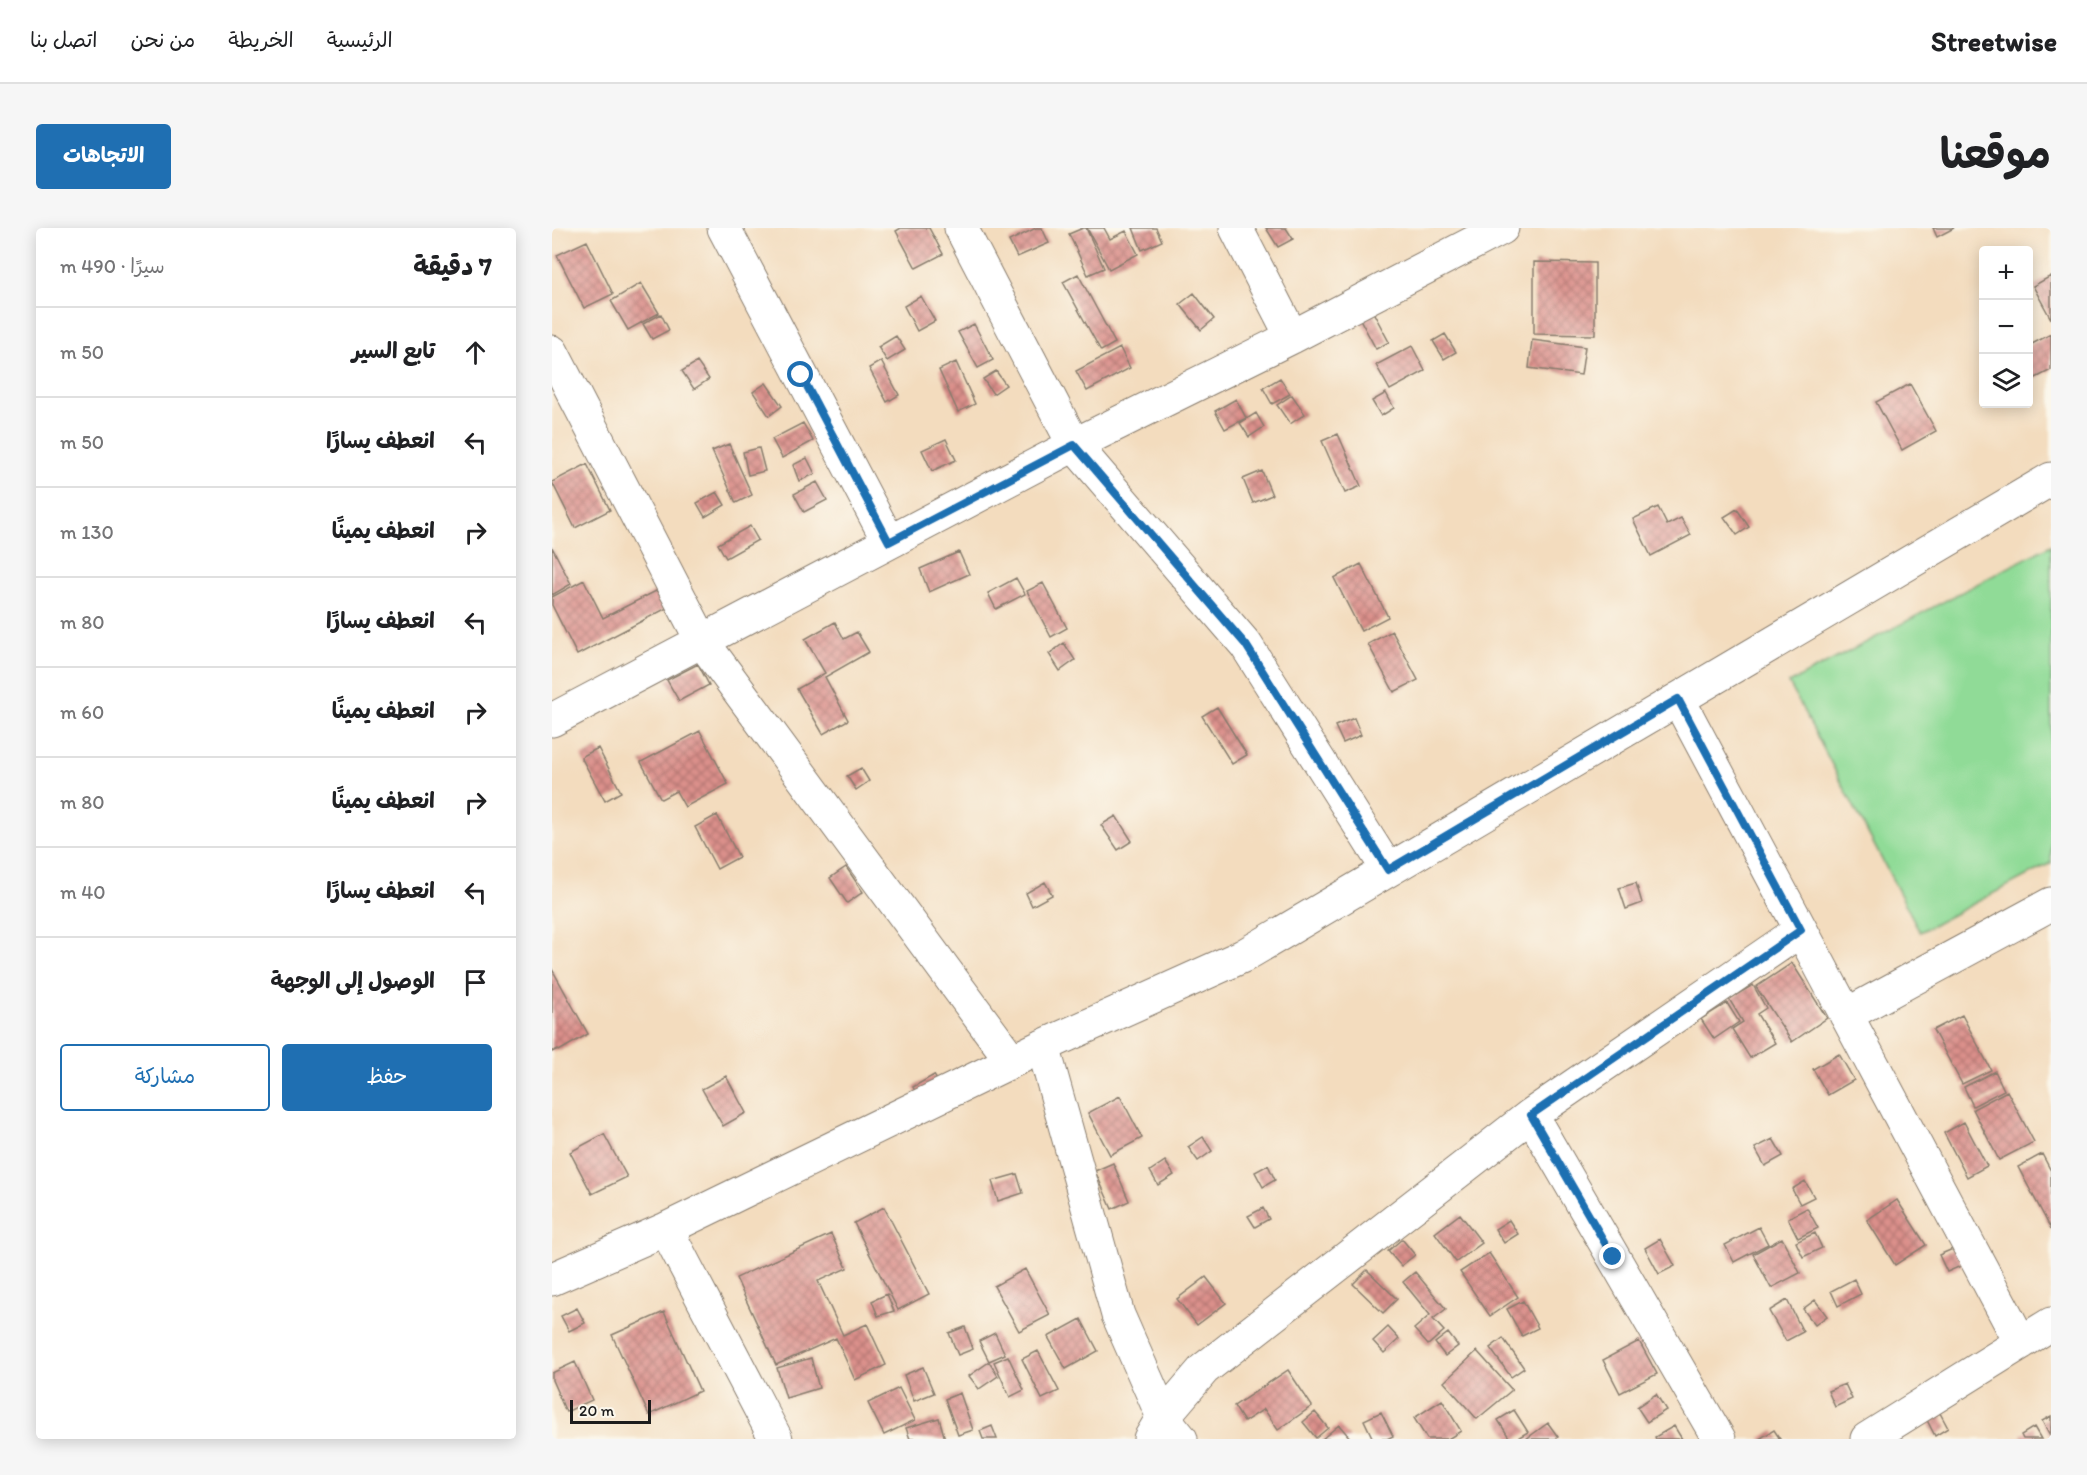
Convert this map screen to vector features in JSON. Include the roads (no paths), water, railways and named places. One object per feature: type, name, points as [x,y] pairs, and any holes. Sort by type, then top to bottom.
[{"type":"street","points":[[724,228],[889,542]]},
{"type":"street","points":[[961,228],[1074,445],[1246,645],[1388,870]]},
{"type":"street","points":[[1236,228],[1292,337]]},
{"type":"street","points":[[552,720],[1074,445],[1292,337],[1502,228]]},
{"type":"street","points":[[552,352],[702,641],[1012,1061]]},
{"type":"street","points":[[552,1279],[666,1229],[1043,1046],[1243,956],[2051,479]]},
{"type":"street","points":[[1678,699],[2021,1343]]},
{"type":"street","points":[[1846,1015],[2051,904]]},
{"type":"street","points":[[1165,1432],[1204,1369],[1531,1115],[1801,930]]},
{"type":"street","points":[[1043,1046],[1118,1315],[1165,1432]]},
{"type":"street","points":[[1531,1115],[1719,1439]]},
{"type":"street","points":[[666,1229],[776,1439]]},
{"type":"street","points":[[1867,1439],[2051,1324]]}]
